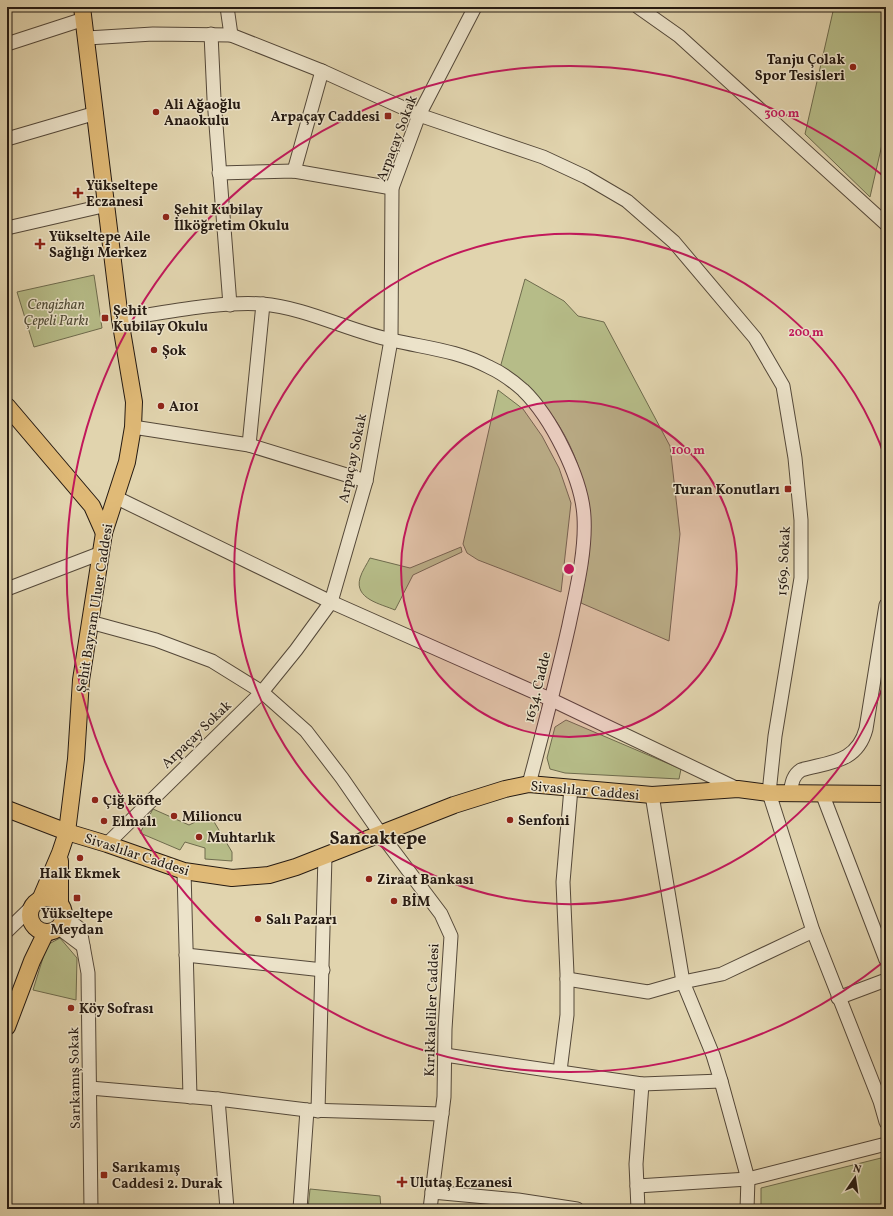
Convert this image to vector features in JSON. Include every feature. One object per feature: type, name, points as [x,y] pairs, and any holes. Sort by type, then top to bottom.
[{"type":"main road","name":"Şehit Bayram Uluer Caddesi","points":[[60,853],[67,832],[76,759],[81,680],[104,533],[127,462],[133,427],[134,402],[120,318],[83,13]]},
{"type":"main road","points":[[7,406],[92,506],[104,533]]},
{"type":"main road","name":"Sivaslılar Caddesi","points":[[7,809],[67,832],[107,844],[184,871],[232,878],[269,875],[296,868],[380,833],[454,805],[505,789],[528,784],[652,795],[738,788],[769,794],[886,794]]},
{"type":"main road","points":[[49,921],[31,911],[38,902],[60,853]]},
{"type":"main road","points":[[7,1027],[49,921],[60,853]]},
{"type":"main road","points":[[38,902],[50,899],[49,921]]},
{"type":"street","points":[[227,7],[231,35]]},
{"type":"street","points":[[638,7],[679,36],[886,224]]},
{"type":"street","name":"Arpaçay Sokak","points":[[107,844],[262,692],[296,650],[330,602],[366,480],[391,340],[392,188],[419,115],[470,9]]},
{"type":"street","points":[[7,44],[83,13]]},
{"type":"street","name":"1569. Sokak","points":[[87,38],[153,34],[231,35],[322,71],[419,115],[543,157],[586,177],[627,201],[674,242],[755,338],[783,386],[795,458],[801,520],[801,578],[775,736],[769,794]]},
{"type":"street","points":[[212,34],[219,173],[230,304]]},
{"type":"street","points":[[294,171],[322,71]]},
{"type":"street","points":[[7,139],[96,113]]},
{"type":"street","points":[[219,173],[294,171],[392,188]]},
{"type":"street","points":[[7,228],[107,205]]},
{"type":"street","name":"1634. Cadde","points":[[120,318],[230,304],[263,304],[304,312],[391,340],[431,347],[458,354],[489,367],[523,390],[556,432],[580,487],[584,517],[581,560],[575,598],[552,700],[528,784]]},
{"type":"street","points":[[249,445],[263,304]]},
{"type":"street","points":[[133,427],[249,445],[366,480]]},
{"type":"street","points":[[115,496],[330,602],[552,700],[738,788]]},
{"type":"street","points":[[7,589],[101,553]]},
{"type":"street","points":[[790,793],[792,779],[796,773],[801,770],[845,758],[861,742],[866,729],[886,605]]},
{"type":"street","name":"Kırıkkaleliler Caddesi","points":[[90,622],[156,640],[212,661],[262,692],[306,731],[441,914],[450,936],[442,1114],[430,1209]]},
{"type":"street","points":[[560,1071],[567,1015],[563,882],[571,788]]},
{"type":"street","points":[[822,793],[886,960]]},
{"type":"street","points":[[769,794],[813,931],[838,998],[880,1101],[886,1122]]},
{"type":"street","points":[[652,795],[683,982],[713,1055],[721,1081],[748,1179],[746,1209]]},
{"type":"street","points":[[300,1209],[313,1110],[323,970],[325,856]]},
{"type":"street","points":[[184,871],[190,1097]]},
{"type":"street","points":[[7,931],[38,902]]},
{"type":"street","points":[[7,934],[49,921]]},
{"type":"street","name":"Sarıkamış Sokak","points":[[49,921],[83,946],[88,973],[91,1209]]},
{"type":"street","points":[[567,979],[648,992],[683,982],[722,974],[813,931]]},
{"type":"street","points":[[186,955],[323,970]]},
{"type":"street","points":[[838,998],[886,980]]},
{"type":"street","points":[[444,1055],[642,1084],[721,1081]]},
{"type":"street","points":[[638,1209],[636,1164],[642,1084]]},
{"type":"street","points":[[90,1088],[218,1099],[313,1110],[442,1114]]},
{"type":"street","points":[[218,1099],[227,1209]]},
{"type":"street","points":[[637,1186],[748,1179],[886,1144]]},
{"type":"street","points":[[432,1192],[518,1200],[577,1209]]},
{"type":"green space","name":"Tanju Çolak Spor Tesisleri","points":[[834,7],[886,7],[886,127],[870,197],[805,134]]},
{"type":"green space","name":"Cengizhan Çepeli Parkı","points":[[94,275],[102,328],[34,347],[17,292]]},
{"type":"green space","points":[[525,279],[564,301],[578,316],[604,322],[670,446],[680,534],[669,641],[581,603],[589,555],[590,534],[589,513],[580,472],[564,434],[553,416],[536,396],[500,368]]},
{"type":"green space","points":[[498,390],[523,409],[542,436],[559,468],[571,503],[561,592],[478,560],[467,553],[463,544]]},
{"type":"green space","points":[[461,547],[462,552],[413,575],[395,610],[370,600],[361,591],[359,585],[360,578],[370,558],[410,568]]},
{"type":"green space","points":[[566,720],[681,769],[679,779],[565,773],[550,769],[547,758],[555,727]]},
{"type":"green space","points":[[153,809],[189,825],[210,815],[232,852],[232,861],[205,859],[205,848],[185,842],[180,850],[140,833]]},
{"type":"green space","points":[[60,938],[77,958],[76,1000],[33,990],[47,945]]},
{"type":"green space","points":[[881,1158],[886,1174],[886,1209],[761,1209],[761,1188]]},
{"type":"green space","points":[[310,1189],[380,1196],[381,1209],[308,1209]]},
{"type":"place","name":"Tanju Çolak Spor Tesisleri","points":[[853,67]]},
{"type":"place","name":"Ali Ağaoğlu Anaokulu","points":[[156,112]]},
{"type":"place","name":"Arpaçay Caddesi","points":[[388,116]]},
{"type":"place","name":"Yükseltepe Eczanesi","points":[[78,193]]},
{"type":"place","name":"Şehit Kubilay İlköğretim Okulu","points":[[166,217]]},
{"type":"place","name":"Yükseltepe Aile Sağlığı Merkez","points":[[40,244]]},
{"type":"place","name":"Şehit Kubilay Okulu","points":[[105,318]]},
{"type":"place","name":"Şok","points":[[154,350]]},
{"type":"place","name":"A101","points":[[161,406]]},
{"type":"place","name":"Turan Konutları","points":[[788,489]]},
{"type":"place","name":"Çiğ köfte","points":[[95,800]]},
{"type":"place","name":"Milioncu","points":[[174,816]]},
{"type":"place","name":"Senfoni","points":[[510,820]]},
{"type":"place","name":"Elmalı","points":[[104,821]]},
{"type":"place","name":"Muhtarlık","points":[[199,837]]},
{"type":"place","name":"Halk Ekmek","points":[[80,858]]},
{"type":"place","name":"Ziraat Bankası","points":[[369,879]]},
{"type":"place","name":"Yükseltepe Meydan","points":[[77,898]]},
{"type":"place","name":"BİM","points":[[394,901]]},
{"type":"place","name":"Salı Pazarı","points":[[258,919]]},
{"type":"place","name":"Köy Sofrası","points":[[71,1008]]},
{"type":"place","name":"Sarıkamış Caddesi 2. Durak","points":[[104,1175]]},
{"type":"place","name":"Ulutaş Eczanesi","points":[[402,1182]]},
{"type":"district","name":"Sancaktepe","points":[[378,838]]}]
